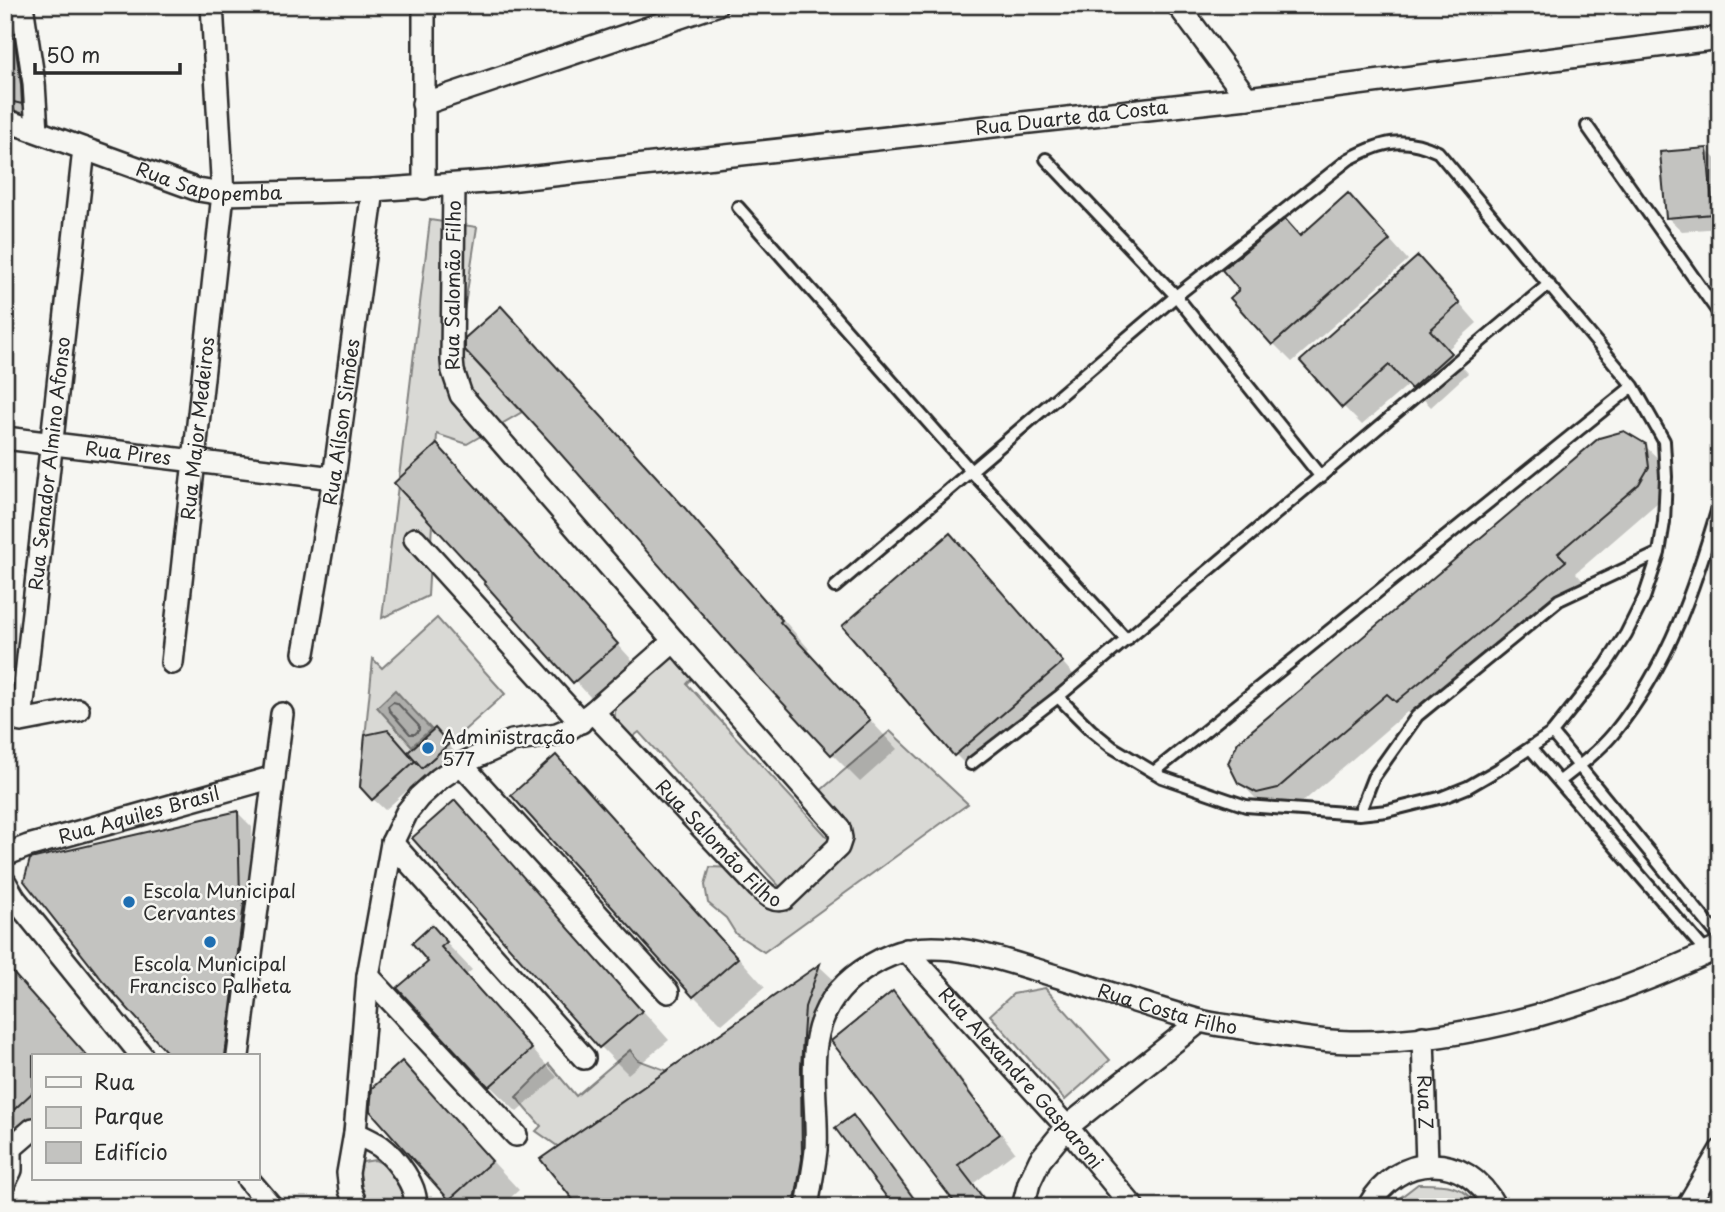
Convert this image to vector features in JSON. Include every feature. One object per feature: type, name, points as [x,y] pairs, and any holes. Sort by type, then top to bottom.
[{"type":"street","points":[[22,5],[34,83],[37,131]]},
{"type":"street","name":"Rua Major Medeiros","points":[[172,663],[223,194],[212,5]]},
{"type":"street","points":[[424,5],[424,188]]},
{"type":"street","points":[[423,104],[716,5]]},
{"type":"street","points":[[1178,5],[1247,98]]},
{"type":"street","name":"Rua Duarte da Costa","points":[[424,188],[1247,98],[1720,38]]},
{"type":"street","name":"Rua Sapopemba","points":[[5,120],[175,182],[223,194],[424,188]]},
{"type":"street","name":"Rua Senador Almino Afonso","points":[[78,710],[21,721],[84,149]]},
{"type":"street","name":"Rua Salomão Filho","points":[[415,539],[587,717],[770,898],[784,899],[838,847],[841,838],[839,828],[831,818],[461,395],[452,360],[454,185]]},
{"type":"street","name":"Rua Aílson Simões","points":[[303,653],[334,478],[373,190]]},
{"type":"street","name":"Rua Pires","points":[[5,438],[334,478]]},
{"type":"street","points":[[357,1206],[347,1176],[355,1133],[368,976],[392,843],[407,812],[439,779],[461,764],[512,741],[557,734],[587,717],[674,641]]},
{"type":"street","points":[[238,1054],[282,714]]},
{"type":"street","points":[[461,764],[668,992]]},
{"type":"street","name":"Rua Aquiles Brasil","points":[[5,855],[28,846],[274,777]]},
{"type":"street","points":[[392,843],[584,1058]]},
{"type":"street","points":[[5,882],[131,1053]]},
{"type":"street","name":"Rua Costa Filho","points":[[807,1207],[816,1150],[815,1039],[839,990],[862,971],[906,950],[930,948],[968,952],[1200,1021],[1304,1039],[1352,1042],[1423,1037],[1493,1027],[1551,1012],[1716,946]]},
{"type":"street","name":"Rua Alexandre Gasparoni","points":[[906,950],[1067,1127],[1133,1207]]},
{"type":"street","points":[[368,976],[516,1135]]},
{"type":"street","points":[[1023,1207],[1029,1183],[1040,1160],[1067,1127],[1200,1021]]},
{"type":"street","name":"Rua Z","points":[[1423,1037],[1427,1165]]},
{"type":"street","points":[[5,1182],[11,1170],[8,1147],[32,1130]]},
{"type":"street","points":[[355,1133],[381,1147],[391,1157],[413,1188],[416,1196],[415,1207]]},
{"type":"street","points":[[1687,1207],[1720,1151]]},
{"type":"street","points":[[1368,1207],[1383,1185],[1403,1171],[1427,1165],[1445,1166],[1477,1181],[1489,1195],[1494,1207]]},
{"type":"street","points":[[249,1180],[272,1207]]},
{"type":"lane","points":[[1587,126],[1720,315]]},
{"type":"lane","points":[[835,587],[1176,296],[1349,159],[1371,148],[1400,140],[1420,143],[1438,152],[1633,386],[1664,441],[1664,522],[1659,553],[1644,598],[1626,634],[1606,665],[1552,733],[1468,787],[1443,797],[1387,811],[1359,814],[1246,806],[1162,778],[1112,747],[1058,697]]},
{"type":"lane","points":[[1046,159],[1176,296],[1321,477]]},
{"type":"lane","points":[[738,206],[971,471],[1127,640]]},
{"type":"lane","points":[[971,764],[1127,640],[1549,284]]},
{"type":"lane","points":[[1154,772],[1633,386]]},
{"type":"lane","points":[[1560,780],[1580,766],[1612,736],[1646,688],[1670,643],[1696,582],[1720,500]]},
{"type":"lane","points":[[1359,814],[1373,778],[1418,716],[1559,600],[1659,553]]},
{"type":"lane","points":[[1552,733],[1716,946]]},
{"type":"lane","points":[[1530,748],[1716,946]]},
{"type":"green space","points":[[430,220],[477,227],[459,344],[522,412],[467,444],[437,434],[428,596],[382,618]]},
{"type":"green space","points":[[437,618],[505,694],[422,768],[415,761],[372,800],[360,787],[373,659],[382,668]]},
{"type":"green space","points":[[669,657],[683,660],[696,674],[687,684],[831,841],[780,887],[639,732],[629,740],[615,725],[615,710],[620,696]]},
{"type":"green space","points":[[890,731],[968,804],[764,952],[736,934],[726,918],[708,903],[705,885],[710,867],[734,868],[770,906],[838,847],[813,797]]},
{"type":"green space","points":[[1045,988],[1110,1060],[1065,1100],[990,1015],[1013,994]]},
{"type":"green space","points":[[630,1050],[638,1060],[700,1083],[801,1075],[803,1141],[797,1207],[717,1207],[576,1159],[536,1131],[541,1126],[516,1097],[549,1064],[576,1096]]},
{"type":"green space","points":[[375,1160],[386,1165],[406,1191],[405,1207],[371,1207],[359,1193],[358,1167],[363,1162]]},
{"type":"green space","points":[[1418,1184],[1452,1186],[1466,1193],[1479,1207],[1388,1207]]},
{"type":"water","points":[[395,690],[431,729],[412,746],[377,707]]},
{"type":"building","points":[[13,31],[22,104],[5,100],[5,33]]},
{"type":"building","points":[[1707,148],[1713,214],[1666,218],[1660,152]]},
{"type":"building","points":[[1348,193],[1390,240],[1272,345],[1230,298],[1239,290],[1222,270],[1285,219],[1300,236]]},
{"type":"building","points":[[1418,256],[1460,303],[1430,330],[1451,353],[1411,389],[1389,365],[1342,408],[1300,361]]},
{"type":"building","points":[[501,306],[684,507],[782,620],[780,622],[870,720],[831,755],[465,350],[465,338]]},
{"type":"building","points":[[1624,431],[1646,444],[1649,467],[1639,484],[1558,553],[1566,561],[1396,702],[1387,694],[1278,788],[1257,793],[1238,783],[1228,763],[1238,742],[1599,438]]},
{"type":"building","points":[[437,444],[618,644],[573,683],[394,483]]},
{"type":"building","points":[[950,533],[1063,662],[954,756],[842,626]]},
{"type":"building","name":"Administração 577","points":[[435,728],[449,744],[422,768],[408,752]]},
{"type":"building","points":[[388,730],[415,761],[372,800],[360,787],[365,735]]},
{"type":"building","points":[[556,755],[738,958],[693,997],[511,795]]},
{"type":"building","points":[[455,800],[642,1011],[599,1048],[412,838]]},
{"type":"building","name":"Escola Municipal Cervantes","points":[[238,811],[240,899],[245,895],[225,1054],[168,1054],[103,981],[24,881],[30,859]]},
{"type":"building","points":[[432,925],[447,942],[441,947],[532,1049],[489,1087],[397,988],[428,962],[412,943]]},
{"type":"building","points":[[5,964],[85,1054],[32,1054],[32,1093],[5,1118]]},
{"type":"building","points":[[820,964],[805,1007],[801,1067],[802,1159],[794,1207],[579,1207],[540,1159]]},
{"type":"building","points":[[893,991],[1000,1134],[958,1165],[990,1207],[958,1207],[831,1041]]},
{"type":"building","points":[[402,1061],[492,1161],[449,1200],[370,1111],[372,1088]]},
{"type":"building","points":[[853,1115],[920,1207],[894,1207],[835,1128]]},
{"type":"place","name":"Administração 577","points":[[428,748]]},
{"type":"place","name":"Escola Municipal Cervantes","points":[[129,902]]},
{"type":"place","name":"Escola Municipal Francisco Palheta","points":[[210,942]]}]
